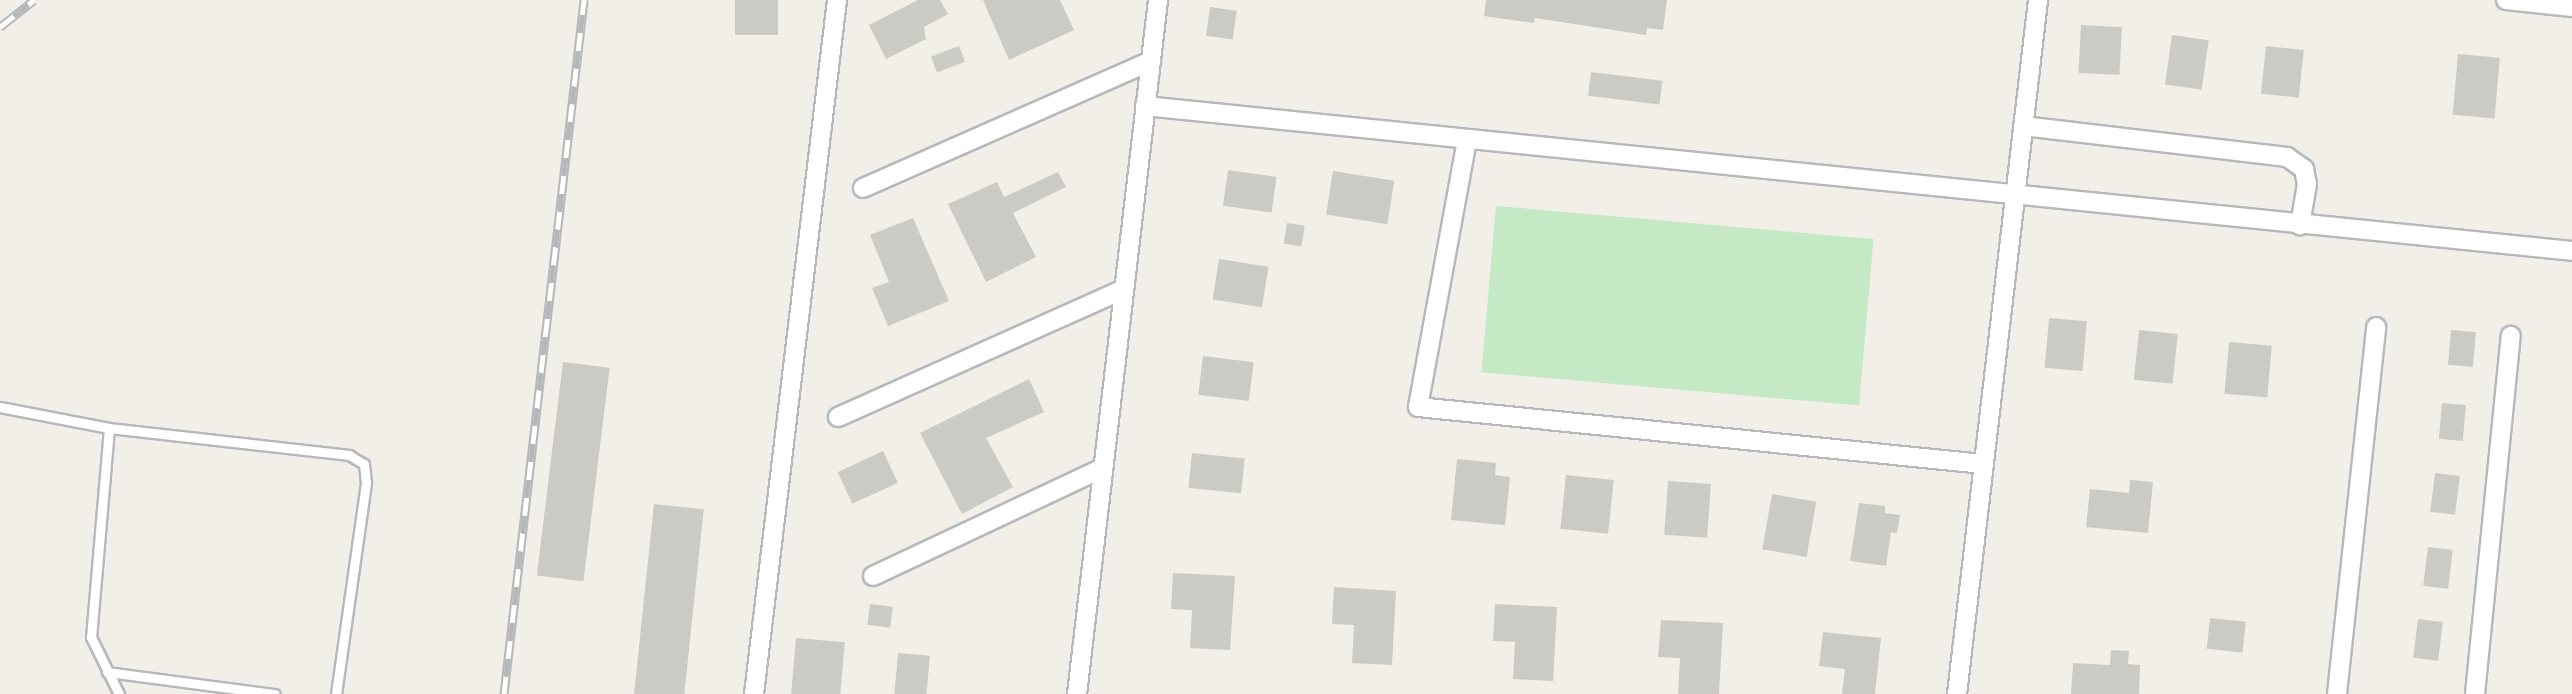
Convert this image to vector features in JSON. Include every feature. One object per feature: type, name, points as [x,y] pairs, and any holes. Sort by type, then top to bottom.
[{"type":"street","points":[[754,694],[837,0]]},
{"type":"street","points":[[1077,694],[1158,0]]},
{"type":"street","points":[[1957,694],[2038,0]]},
{"type":"street","points":[[2506,0],[2572,7]]},
{"type":"street","points":[[863,188],[1151,61]]},
{"type":"street","points":[[1145,106],[2572,251]]},
{"type":"street","points":[[2023,126],[2287,157],[2304,169],[2307,184],[2300,225]]},
{"type":"street","points":[[1467,140],[1418,407],[1983,464]]},
{"type":"street","points":[[838,417],[1124,289]]},
{"type":"street","points":[[2337,694],[2376,327]]},
{"type":"street","points":[[2475,694],[2511,336]]},
{"type":"street","points":[[873,576],[1103,468]]},
{"type":"lane","points":[[0,407],[109,428],[349,455],[364,464],[366,483],[336,694]]},
{"type":"lane","points":[[109,428],[90,619],[91,637],[119,694]]},
{"type":"lane","points":[[107,672],[275,694]]},
{"type":"green space","points":[[1496,206],[1874,239],[1859,405],[1481,372]]},
{"type":"building","points":[[735,0],[778,0],[778,35],[735,35]]},
{"type":"building","points":[[918,0],[940,0],[948,14],[924,27],[926,39],[886,59],[869,25]]},
{"type":"building","points":[[983,0],[1060,0],[1074,30],[1009,60]]},
{"type":"building","points":[[1486,0],[1667,0],[1663,30],[1647,28],[1646,35],[1535,18],[1534,23],[1484,16]]},
{"type":"building","points":[[1210,7],[1237,11],[1233,39],[1206,36]]},
{"type":"building","points":[[2081,25],[2122,27],[2119,75],[2078,73]]},
{"type":"building","points":[[2172,35],[2209,40],[2202,90],[2165,85]]},
{"type":"building","points":[[959,46],[965,62],[937,73],[931,57]]},
{"type":"building","points":[[2266,46],[2304,50],[2299,98],[2261,94]]},
{"type":"building","points":[[2458,54],[2500,58],[2495,118],[2453,115]]},
{"type":"building","points":[[1591,72],[1662,81],[1660,105],[1588,96]]},
{"type":"building","points":[[1228,170],[1277,177],[1272,212],[1223,206]]},
{"type":"building","points":[[1333,171],[1394,181],[1387,224],[1326,214]]},
{"type":"building","points":[[1058,172],[1066,187],[1013,213],[1036,257],[986,282],[948,204],[997,182],[1004,197]]},
{"type":"building","points":[[913,218],[949,301],[888,326],[872,288],[889,282],[870,235]]},
{"type":"building","points":[[1287,223],[1305,226],[1301,247],[1284,244]]},
{"type":"building","points":[[1219,259],[1268,267],[1262,307],[1213,299]]},
{"type":"building","points":[[2049,318],[2087,321],[2082,371],[2045,368]]},
{"type":"building","points":[[2139,330],[2178,334],[2173,384],[2134,380]]},
{"type":"building","points":[[2451,330],[2476,332],[2473,367],[2448,365]]},
{"type":"building","points":[[2229,342],[2272,346],[2267,398],[2224,394]]},
{"type":"building","points":[[1203,356],[1254,362],[1249,401],[1198,395]]},
{"type":"building","points":[[563,362],[610,368],[583,581],[537,575]]},
{"type":"building","points":[[1029,379],[1044,412],[986,438],[1013,487],[962,514],[920,433]]},
{"type":"building","points":[[2442,403],[2466,405],[2463,441],[2439,439]]},
{"type":"building","points":[[883,451],[898,483],[852,504],[838,472]]},
{"type":"building","points":[[1192,453],[1245,459],[1241,493],[1188,488]]},
{"type":"building","points":[[1457,459],[1496,463],[1495,475],[1510,477],[1505,525],[1451,520]]},
{"type":"building","points":[[2435,473],[2460,476],[2455,515],[2430,512]]},
{"type":"building","points":[[1566,475],[1614,480],[1608,534],[1560,529]]},
{"type":"building","points":[[2130,480],[2153,482],[2148,533],[2086,527],[2090,489],[2129,493]]},
{"type":"building","points":[[1668,481],[1711,484],[1707,538],[1664,535]]},
{"type":"building","points":[[1772,494],[1816,502],[1807,557],[1762,549]]},
{"type":"building","points":[[1859,503],[1885,506],[1885,513],[1900,515],[1897,533],[1891,532],[1886,566],[1850,561]]},
{"type":"building","points":[[654,504],[704,509],[684,694],[634,694]]},
{"type":"building","points":[[2428,547],[2453,550],[2448,589],[2423,586]]},
{"type":"building","points":[[1173,573],[1235,576],[1230,650],[1190,648],[1192,610],[1171,609]]},
{"type":"building","points":[[1334,587],[1396,591],[1392,665],[1352,663],[1354,625],[1332,624]]},
{"type":"building","points":[[870,604],[893,607],[890,628],[867,625]]},
{"type":"building","points":[[1495,604],[1557,607],[1553,681],[1513,679],[1515,642],[1493,641]]},
{"type":"building","points":[[2210,618],[2246,622],[2243,653],[2207,649]]},
{"type":"building","points":[[2418,619],[2443,622],[2438,661],[2413,658]]},
{"type":"building","points":[[1661,620],[1723,623],[1719,694],[1678,694],[1680,658],[1658,657]]},
{"type":"building","points":[[1823,632],[1881,638],[1875,694],[1842,694],[1845,669],[1819,666]]},
{"type":"building","points":[[796,638],[845,642],[840,694],[791,694]]},
{"type":"building","points":[[2111,650],[2129,651],[2128,664],[2140,665],[2139,694],[2071,694],[2073,663],[2110,665]]},
{"type":"building","points":[[898,653],[930,656],[927,694],[894,694]]},
{"type":"railway","points":[[0,27],[34,0]]},
{"type":"railway","points":[[504,694],[584,0]]}]
